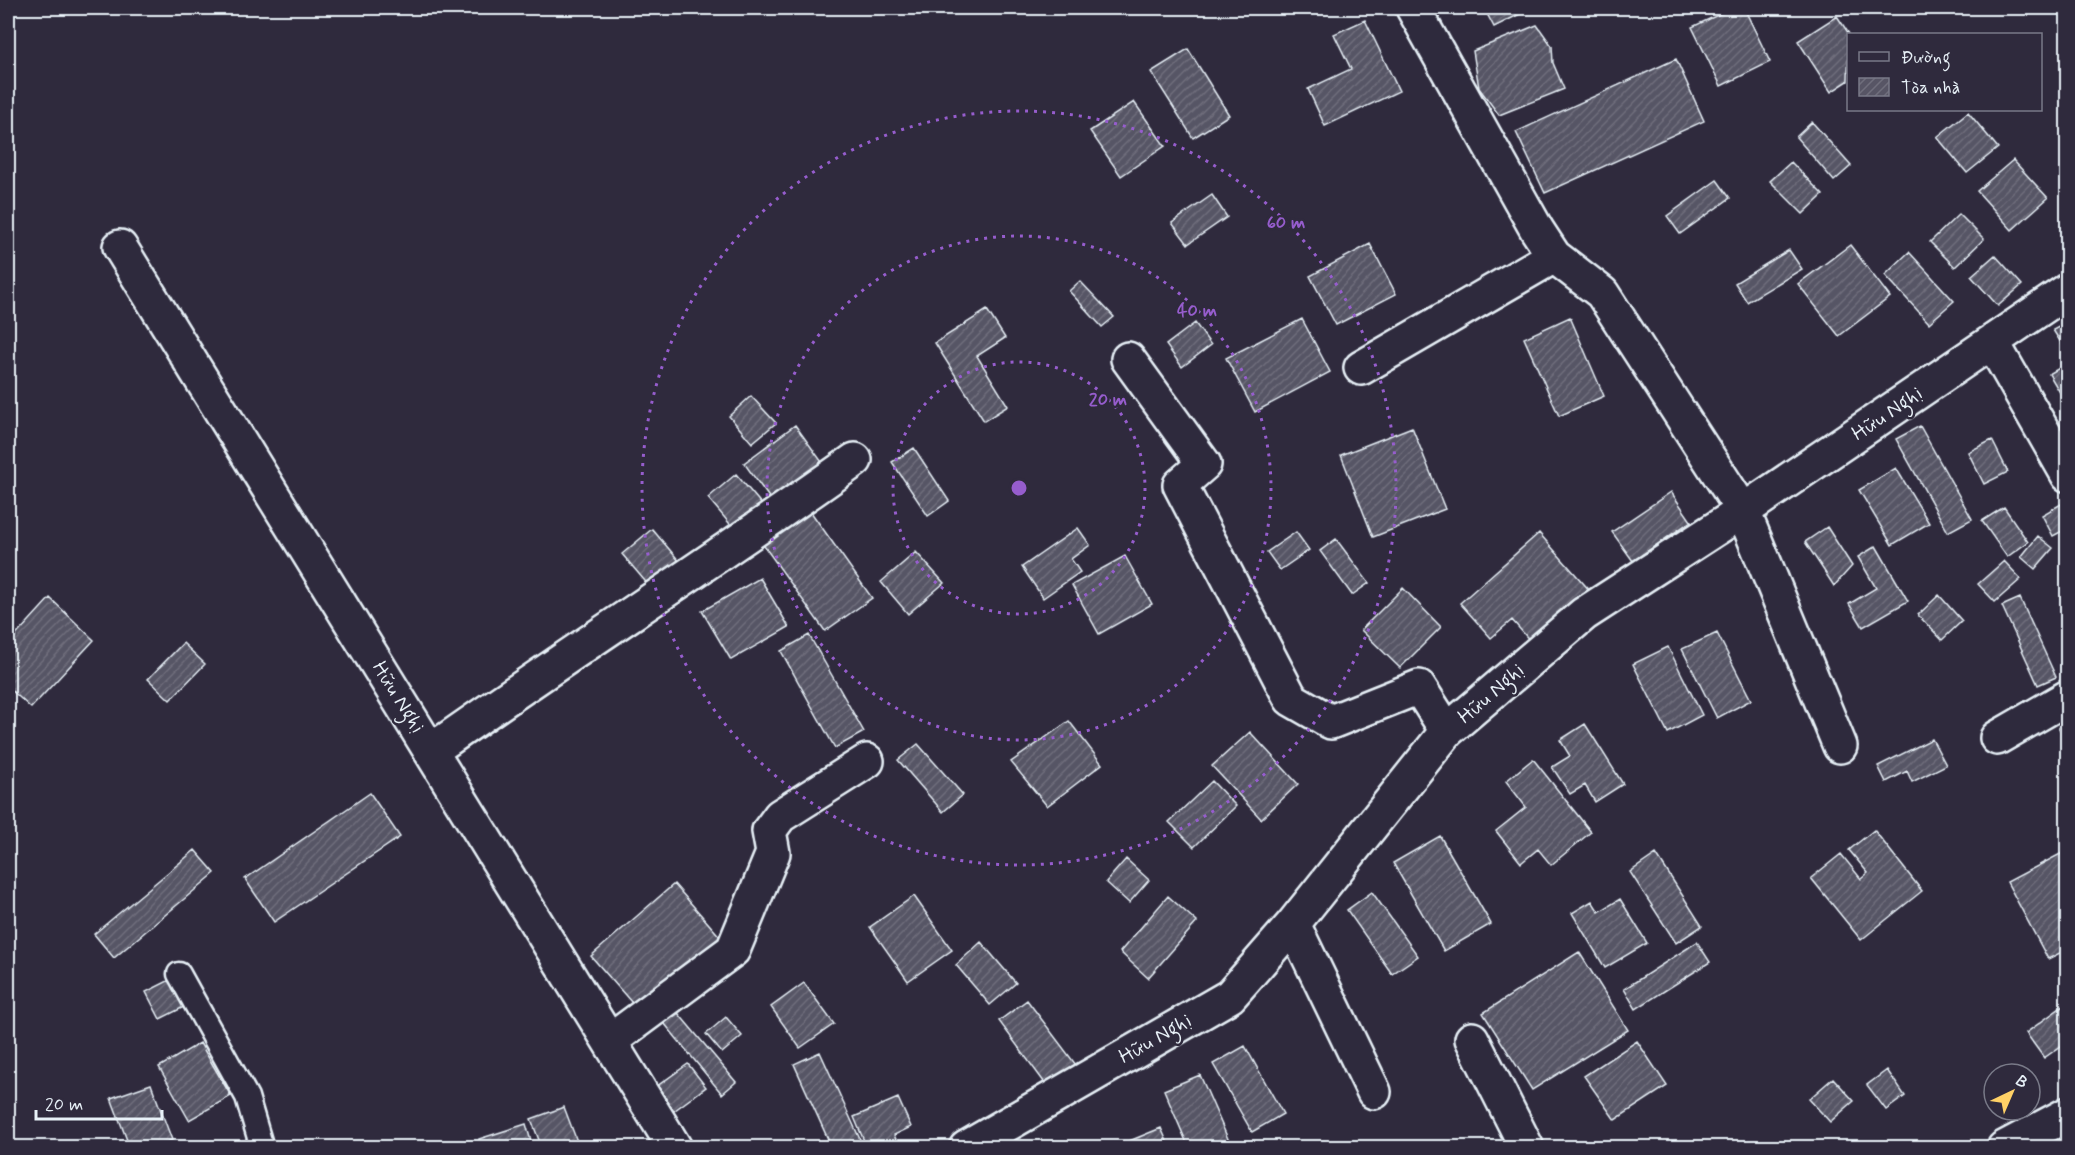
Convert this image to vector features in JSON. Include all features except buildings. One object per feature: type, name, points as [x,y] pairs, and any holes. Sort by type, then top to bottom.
[{"type":"street","points":[[1413,8],[1537,230],[1554,256],[1602,293],[1743,512],[1840,746]]},
{"type":"street","name":"Hữu Nghị","points":[[120,247],[675,1148]]},
{"type":"street","points":[[1361,368],[1554,256]]},
{"type":"street","name":"Hữu Nghị","points":[[966,1148],[1230,996],[1293,924],[1447,731],[1584,614],[1743,512],[2067,290]]},
{"type":"street","points":[[1992,342],[2067,475]]},
{"type":"street","points":[[1128,359],[1203,464],[1180,485],[1291,699],[1331,722],[1419,687],[1447,731]]},
{"type":"street","points":[[431,751],[534,678],[737,544],[855,460]]},
{"type":"street","points":[[1997,738],[2067,697]]},
{"type":"street","points":[[610,1041],[733,950],[773,853],[770,831],[780,816],[867,761]]},
{"type":"street","points":[[1293,924],[1374,1092]]},
{"type":"street","points":[[1472,1039],[1527,1148]]},
{"type":"street","points":[[2004,1148],[2067,1114]]},
{"type":"lane","points":[[179,974],[247,1098],[262,1148]]}]
